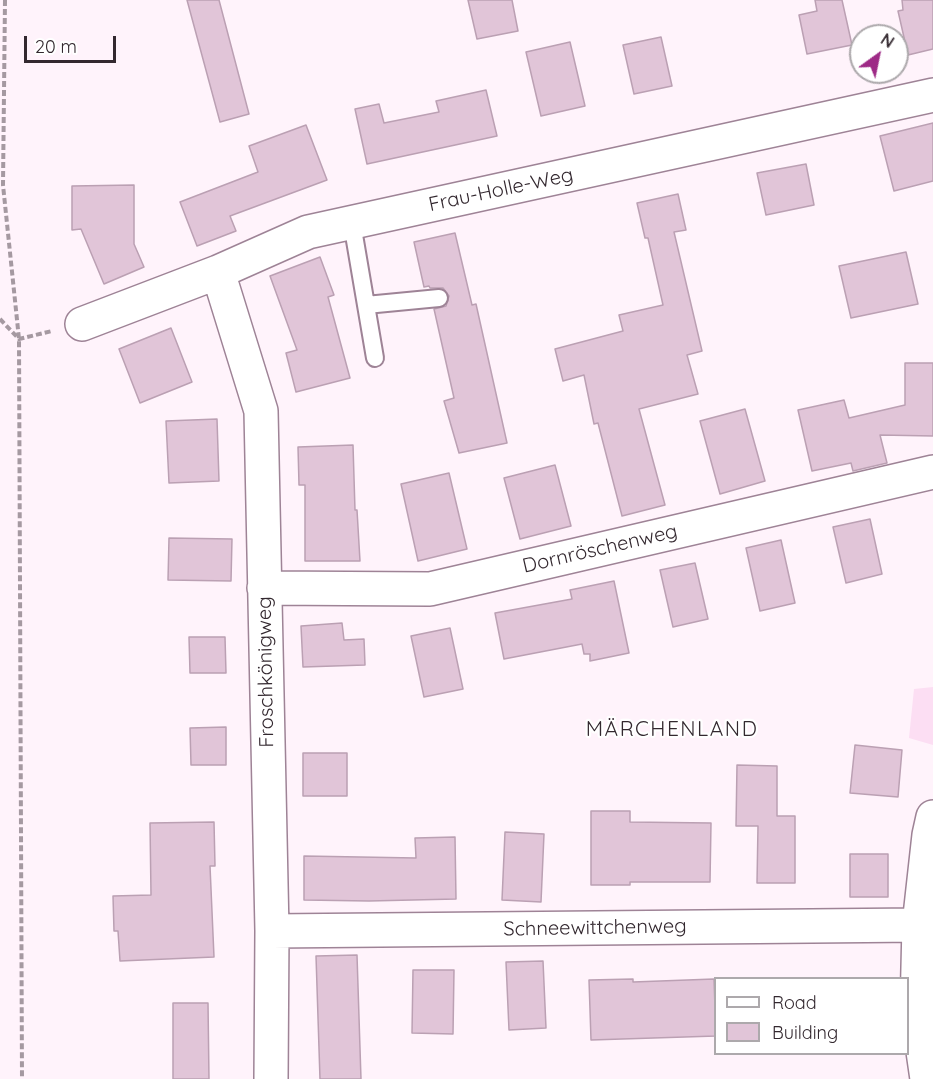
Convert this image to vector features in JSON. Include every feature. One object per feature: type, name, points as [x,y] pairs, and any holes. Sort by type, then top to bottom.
[{"type":"street","name":"Frau-Holle-Weg","points":[[82,324],[218,272],[308,232],[933,95]]},
{"type":"street","name":"Froschkönigweg","points":[[218,272],[261,411],[272,931],[271,1079]]},
{"type":"street","name":"Dornröschenweg","points":[[264,588],[430,589],[933,472]]},
{"type":"street","points":[[927,1079],[917,1010],[919,925],[933,817]]},
{"type":"street","name":"Schneewittchenweg","points":[[272,931],[919,925]]},
{"type":"lane","points":[[352,223],[375,358]]},
{"type":"lane","points":[[366,305],[439,298]]},
{"type":"path","points":[[5,0],[3,185],[19,339],[22,1079]]},
{"type":"path","points":[[0,319],[19,339]]},
{"type":"shaded area","points":[[933,687],[933,745],[909,738],[914,689]]},
{"type":"building","points":[[187,0],[219,0],[249,114],[220,122]]},
{"type":"building","points":[[468,0],[512,0],[518,31],[477,39]]},
{"type":"building","points":[[815,0],[842,0],[849,32],[849,46],[807,54],[799,15],[817,11]]},
{"type":"building","points":[[902,0],[933,0],[933,49],[909,55],[909,24],[901,24],[898,11],[903,10]]},
{"type":"building","points":[[661,37],[672,86],[634,94],[623,45]]},
{"type":"building","points":[[570,42],[585,106],[541,116],[526,52]]},
{"type":"building","points":[[486,90],[497,136],[367,164],[355,109],[379,104],[384,123],[439,112],[436,101]]},
{"type":"building","points":[[933,123],[933,181],[894,191],[880,136]]},
{"type":"building","points":[[306,125],[327,180],[230,216],[236,231],[197,246],[180,202],[258,172],[249,146]]},
{"type":"building","points":[[806,164],[814,205],[766,215],[757,173]]},
{"type":"building","points":[[134,185],[134,244],[144,267],[104,284],[81,229],[72,230],[72,186]]},
{"type":"building","points":[[678,194],[686,230],[674,232],[702,351],[687,355],[698,394],[639,409],[665,505],[622,516],[598,423],[594,424],[584,375],[563,381],[555,349],[623,331],[619,315],[663,305],[648,238],[645,238],[637,203]]},
{"type":"building","points":[[455,233],[472,305],[476,304],[507,443],[459,453],[444,401],[454,398],[434,309],[446,306],[449,296],[443,288],[424,287],[414,242]]},
{"type":"building","points":[[906,252],[918,304],[851,318],[839,266]]},
{"type":"building","points":[[320,257],[334,295],[328,297],[350,378],[296,392],[286,353],[297,350],[270,276]]},
{"type":"building","points":[[171,328],[192,382],[140,403],[119,349]]},
{"type":"building","points":[[905,363],[933,363],[933,436],[880,435],[887,463],[853,471],[851,463],[812,471],[798,410],[844,400],[849,418],[905,405]]},
{"type":"building","points":[[745,409],[765,481],[720,494],[700,421]]},
{"type":"building","points":[[217,419],[219,481],[169,483],[166,421]]},
{"type":"building","points":[[353,445],[355,510],[357,510],[360,561],[305,561],[305,485],[299,485],[298,447]]},
{"type":"building","points":[[555,465],[571,526],[520,539],[504,478]]},
{"type":"building","points":[[449,473],[467,549],[418,561],[401,484]]},
{"type":"building","points":[[870,519],[882,574],[846,583],[833,527]]},
{"type":"building","points":[[169,538],[232,539],[231,581],[168,580]]},
{"type":"building","points":[[781,540],[795,603],[760,611],[746,548]]},
{"type":"building","points":[[695,563],[708,619],[673,627],[660,570]]},
{"type":"building","points":[[614,581],[629,653],[590,661],[590,654],[584,654],[582,644],[504,659],[495,613],[572,599],[570,590]]},
{"type":"building","points":[[342,623],[344,640],[364,639],[365,665],[303,667],[301,626]]},
{"type":"building","points":[[450,628],[463,689],[424,697],[411,636]]},
{"type":"building","points":[[189,637],[225,637],[226,673],[190,673]]},
{"type":"building","points":[[226,727],[226,765],[191,765],[190,728]]},
{"type":"building","points":[[855,745],[902,750],[898,797],[850,793]]},
{"type":"building","points":[[303,753],[347,753],[347,796],[303,796]]},
{"type":"building","points":[[737,765],[777,766],[777,816],[795,816],[795,883],[757,883],[758,826],[736,826]]},
{"type":"building","points":[[591,811],[630,811],[630,822],[711,823],[710,882],[630,882],[630,885],[591,885]]},
{"type":"building","points":[[214,822],[215,866],[210,866],[214,957],[120,961],[118,931],[114,931],[113,896],[151,895],[150,823]]},
{"type":"building","points":[[505,832],[544,834],[541,902],[502,900]]},
{"type":"building","points":[[455,837],[456,899],[304,900],[304,856],[416,858],[415,838]]},
{"type":"building","points":[[850,854],[888,854],[888,897],[850,897]]},
{"type":"building","points":[[357,955],[361,1079],[320,1079],[316,956]]},
{"type":"building","points":[[543,961],[546,1028],[509,1030],[506,962]]},
{"type":"building","points":[[413,970],[454,970],[453,1034],[412,1033]]},
{"type":"building","points":[[633,979],[633,982],[714,979],[714,1036],[591,1040],[589,980]]},
{"type":"building","points":[[173,1003],[208,1003],[209,1079],[173,1079]]},
{"type":"district","name":"MÄRCHENLAND","points":[[672,730]]}]
